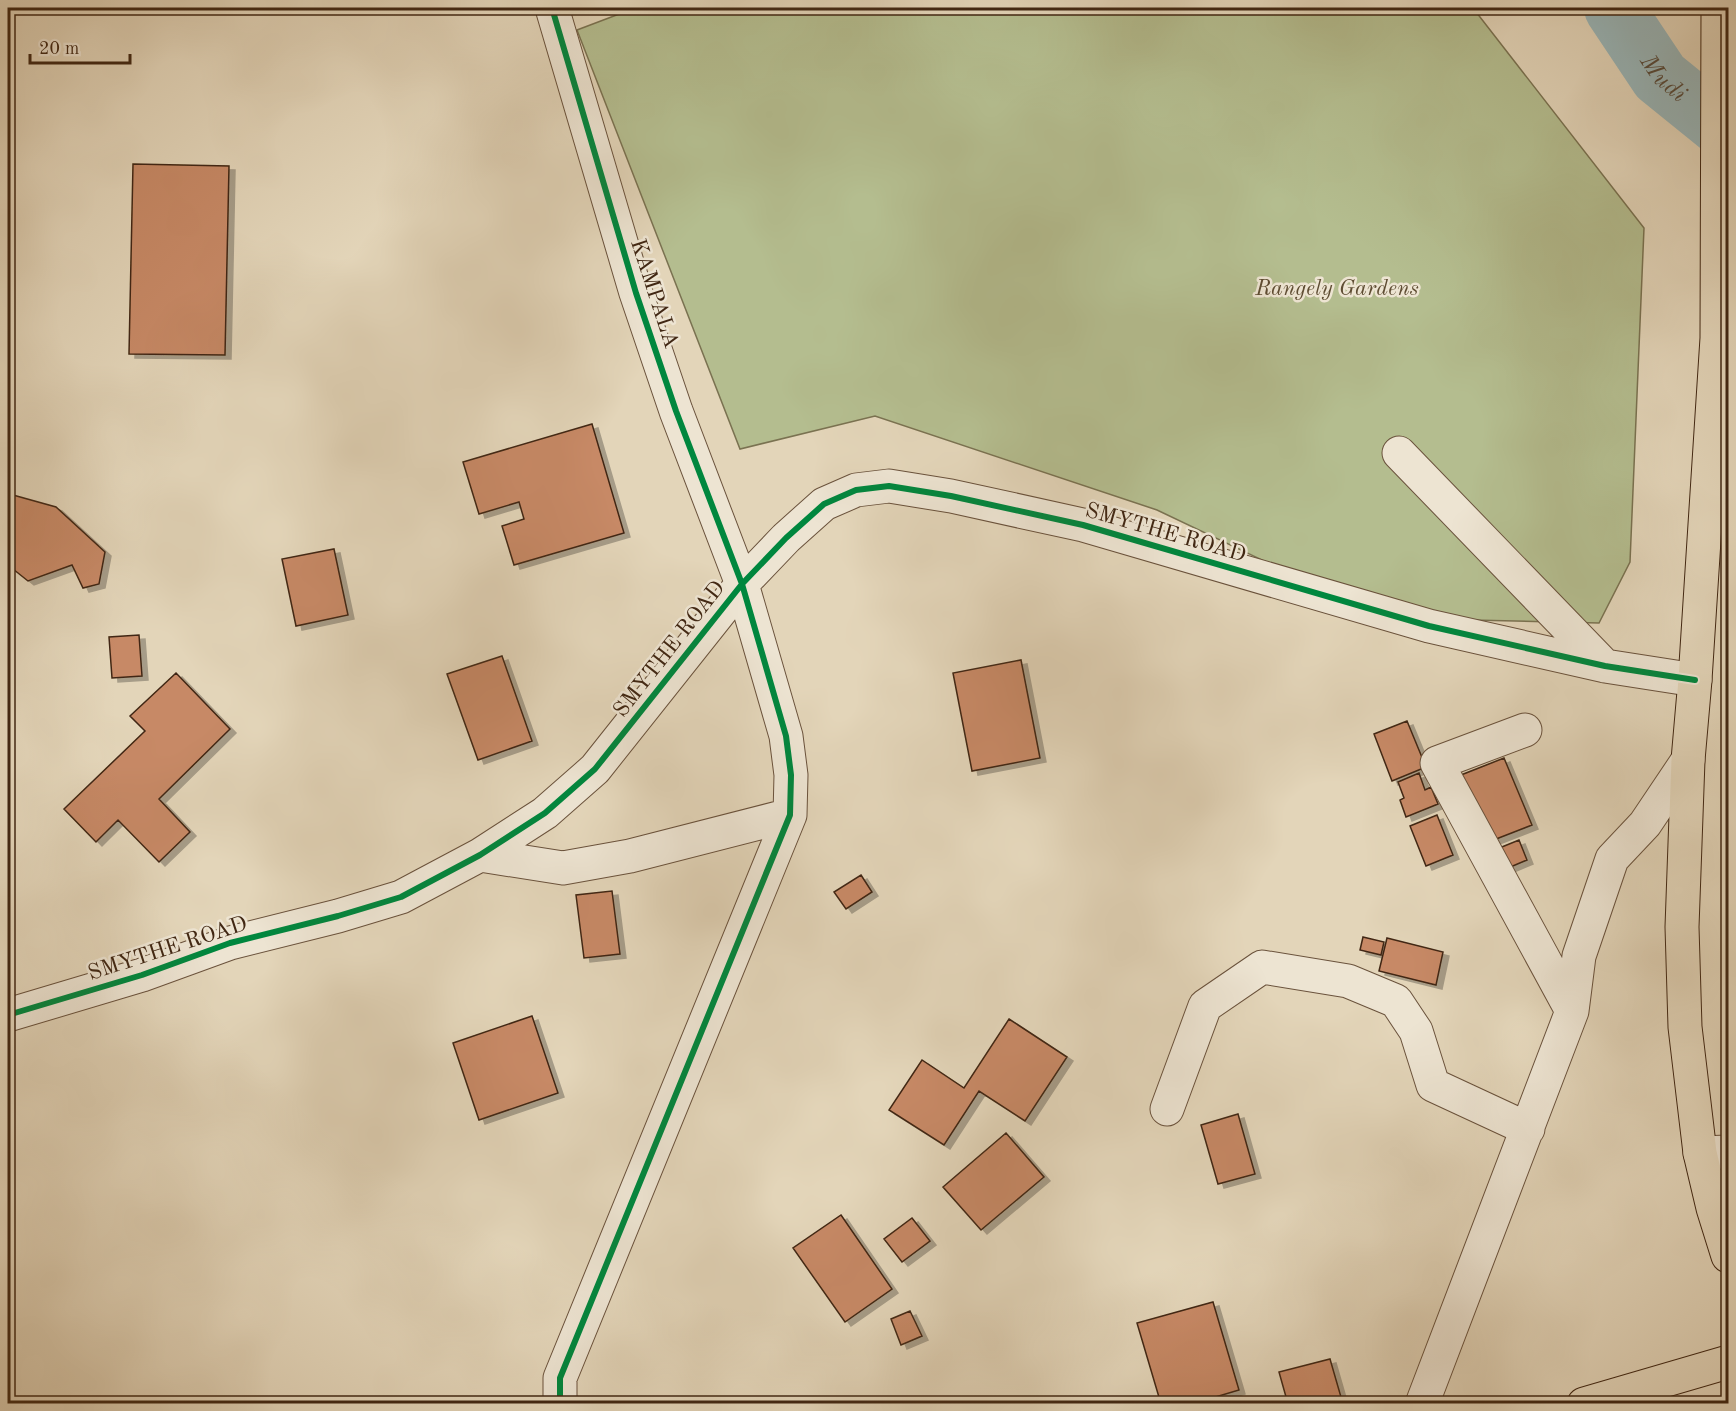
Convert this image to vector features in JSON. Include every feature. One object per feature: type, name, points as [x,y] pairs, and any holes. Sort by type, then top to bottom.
[{"type":"highway","points":[[1722,22],[1718,80],[1717,338],[1688,760],[1682,927],[1685,1027],[1714,1153],[1713,1208],[1728,1256]]},
{"type":"highway","points":[[1584,1404],[1728,1362]]},
{"type":"street","name":"KAMPALA","points":[[552,8],[636,293],[676,411],[742,584],[786,736],[792,775],[790,815],[560,1378],[560,1404]]},
{"type":"street","points":[[1399,453],[1605,666]]},
{"type":"street","name":"SMYTHE ROAD","points":[[8,1016],[142,975],[230,943],[338,916],[401,897],[480,855],[545,813],[595,769],[742,584],[786,538],[824,504],[856,490],[890,486],[951,496],[1083,525],[1429,626],[1605,666],[1695,680]]},
{"type":"street","points":[[1525,730],[1437,764],[1572,1011]]},
{"type":"street","points":[[1422,1404],[1572,1011],[1579,956],[1612,859],[1645,824],[1688,760]]},
{"type":"street","points":[[480,855],[563,868],[630,856],[790,815]]},
{"type":"street","points":[[1167,1109],[1205,1006],[1262,967],[1348,981],[1396,1001],[1416,1031],[1432,1085],[1528,1128]]},
{"type":"green space","name":"Rangely Gardens","points":[[635,8],[1473,8],[1644,228],[1630,562],[1599,623],[1384,618],[1157,510],[875,416],[740,449],[577,30]]},
{"type":"building","points":[[133,164],[229,166],[225,355],[129,354]]},
{"type":"building","points":[[592,424],[624,533],[514,565],[502,526],[524,519],[519,502],[479,514],[463,462]]},
{"type":"building","points":[[13,495],[56,507],[105,552],[99,584],[83,588],[72,565],[28,581],[8,565],[8,496]]},
{"type":"building","points":[[334,549],[348,615],[296,626],[282,559]]},
{"type":"building","points":[[139,635],[142,676],[112,678],[109,637]]},
{"type":"building","points":[[502,656],[532,741],[478,760],[447,674]]},
{"type":"building","points":[[1021,660],[1040,758],[972,771],[953,673]]},
{"type":"building","points":[[176,673],[230,729],[159,799],[190,832],[159,862],[118,820],[96,842],[64,809],[145,731],[130,716]]},
{"type":"building","points":[[1407,721],[1426,767],[1392,781],[1374,734]]},
{"type":"building","points":[[1504,758],[1532,825],[1491,841],[1456,777]]},
{"type":"building","points":[[1419,773],[1425,790],[1431,787],[1438,804],[1406,817],[1400,800],[1404,798],[1398,782]]},
{"type":"building","points":[[1437,815],[1453,855],[1426,866],[1410,826]]},
{"type":"building","points":[[1519,840],[1527,860],[1501,871],[1492,851]]},
{"type":"building","points":[[861,875],[872,892],[846,909],[834,892]]},
{"type":"building","points":[[612,891],[620,954],[584,958],[576,895]]},
{"type":"building","points":[[1363,937],[1384,942],[1381,955],[1360,950]]},
{"type":"building","points":[[1387,938],[1443,952],[1436,985],[1379,971]]},
{"type":"building","points":[[532,1016],[558,1093],[479,1120],[453,1043]]},
{"type":"building","points":[[1009,1019],[1067,1057],[1025,1121],[979,1091],[944,1145],[889,1110],[922,1060],[964,1088]]},
{"type":"building","points":[[1238,1114],[1255,1174],[1218,1184],[1201,1125]]},
{"type":"building","points":[[1006,1133],[1044,1177],[981,1230],[943,1187]]},
{"type":"building","points":[[841,1215],[892,1289],[845,1322],[793,1248]]},
{"type":"building","points":[[912,1218],[930,1241],[902,1262],[884,1239]]},
{"type":"building","points":[[1213,1302],[1239,1390],[1192,1404],[1161,1404],[1137,1323]]},
{"type":"building","points":[[910,1311],[922,1336],[901,1345],[891,1319]]},
{"type":"building","points":[[1330,1359],[1343,1404],[1288,1404],[1279,1372]]},
{"type":"waterway","name":"Mudi","points":[[1614,8],[1660,77],[1728,132]]},
{"type":"cycle path","points":[[552,8],[636,293],[676,411],[742,584],[786,736],[791,775],[790,815],[560,1378],[560,1404]]},
{"type":"cycle path","points":[[8,1015],[142,975],[230,943],[338,916],[401,897],[480,855],[545,813],[595,769],[742,584],[786,538],[824,504],[856,490],[889,486],[951,496],[1083,525],[1429,626],[1605,666],[1695,680]]}]
